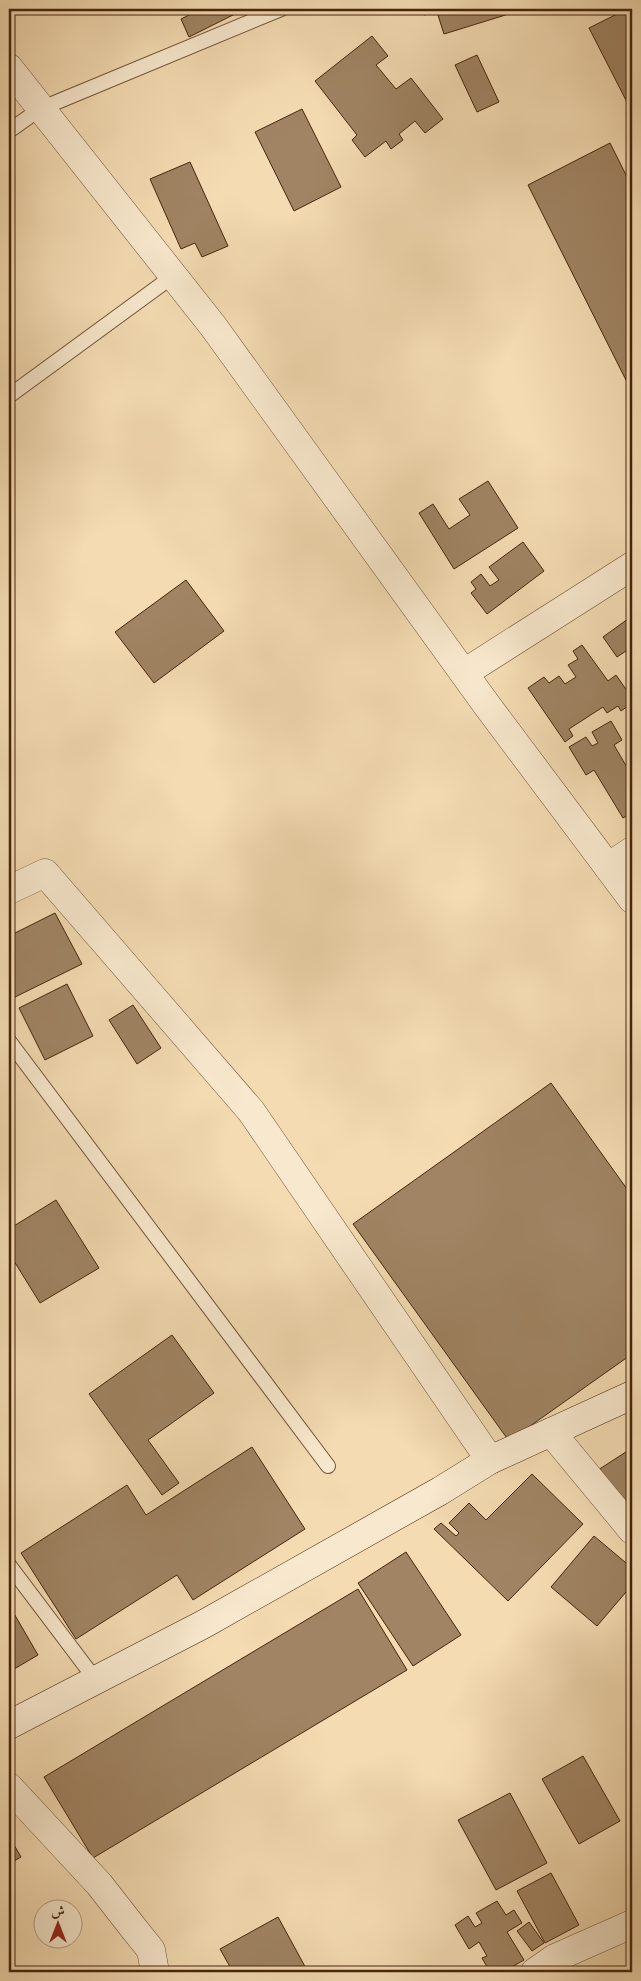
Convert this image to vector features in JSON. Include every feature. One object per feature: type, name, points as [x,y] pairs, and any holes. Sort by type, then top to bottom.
[{"type":"street","points":[[9,68],[213,326],[464,673],[632,899]]},
{"type":"street","points":[[464,673],[632,566]]},
{"type":"street","points":[[608,867],[632,851]]},
{"type":"street","points":[[9,890],[45,873],[251,1111],[490,1460]]},
{"type":"street","points":[[9,1725],[204,1624],[440,1491],[490,1460],[632,1395]]},
{"type":"street","points":[[551,1432],[632,1530]]},
{"type":"street","points":[[9,1787],[99,1884],[151,1950],[155,1972]]},
{"type":"street","points":[[534,1972],[555,1958],[632,1924]]},
{"type":"lane","points":[[9,131],[40,109],[281,9]]},
{"type":"lane","points":[[9,396],[173,276]]},
{"type":"lane","points":[[9,1041],[328,1466]]},
{"type":"lane","points":[[9,1565],[95,1680]]},
{"type":"building","points":[[201,9],[245,9],[189,37],[181,19]]},
{"type":"building","points":[[422,9],[510,9],[512,13],[444,34],[437,12],[424,15]]},
{"type":"building","points":[[627,9],[632,9],[632,107],[630,108],[589,28]]},
{"type":"building","points":[[372,36],[388,56],[376,65],[396,89],[411,78],[443,119],[425,133],[415,121],[399,134],[403,140],[391,149],[386,141],[365,157],[352,140],[357,135],[315,81]]},
{"type":"building","points":[[477,55],[499,102],[477,112],[455,65]]},
{"type":"building","points":[[302,109],[341,187],[294,211],[255,132]]},
{"type":"building","points":[[610,143],[632,187],[632,392],[528,185]]},
{"type":"building","points":[[190,162],[228,246],[202,257],[195,243],[181,249],[150,179]]},
{"type":"building","points":[[488,481],[518,528],[454,569],[419,513],[433,504],[449,529],[470,515],[459,499]]},
{"type":"building","points":[[523,542],[544,571],[487,614],[471,593],[476,589],[471,582],[481,574],[490,586],[499,580],[489,567]]},
{"type":"building","points":[[186,580],[224,631],[154,683],[115,632]]},
{"type":"building","points":[[632,616],[632,647],[617,657],[603,637]]},
{"type":"building","points":[[582,645],[608,681],[616,675],[632,698],[632,703],[621,711],[618,706],[607,713],[603,707],[569,729],[573,736],[565,742],[528,688],[544,677],[549,683],[559,676],[565,684],[576,677],[568,665],[578,659],[573,651]]},
{"type":"building","points":[[611,721],[622,740],[614,745],[632,776],[632,813],[623,818],[594,770],[586,775],[569,747],[586,737],[592,746],[598,743],[592,732]]},
{"type":"building","points":[[55,913],[82,964],[9,1000],[9,936]]},
{"type":"building","points":[[67,984],[93,1036],[45,1060],[19,1008]]},
{"type":"building","points":[[133,1005],[161,1048],[137,1064],[109,1020]]},
{"type":"building","points":[[551,1083],[632,1196],[632,1354],[509,1441],[353,1224]]},
{"type":"building","points":[[56,1200],[99,1268],[40,1303],[9,1253],[9,1229]]},
{"type":"building","points":[[172,1335],[214,1393],[148,1440],[179,1483],[162,1495],[89,1394]]},
{"type":"building","points":[[252,1447],[305,1529],[193,1600],[177,1575],[76,1639],[21,1553],[127,1485],[146,1515]]},
{"type":"building","points":[[632,1448],[632,1510],[595,1472]]},
{"type":"building","points":[[532,1474],[583,1524],[508,1601],[434,1529],[441,1523],[456,1536],[459,1533],[449,1523],[469,1503],[486,1520]]},
{"type":"building","points":[[594,1536],[632,1568],[632,1585],[597,1626],[551,1587]]},
{"type":"building","points":[[406,1552],[461,1635],[413,1666],[358,1583]]},
{"type":"building","points":[[358,1589],[407,1670],[93,1858],[44,1777]]},
{"type":"building","points":[[9,1605],[38,1655],[9,1672]]},
{"type":"building","points":[[583,1756],[620,1821],[579,1844],[542,1779]]},
{"type":"building","points":[[510,1793],[547,1863],[496,1890],[458,1820]]},
{"type":"building","points":[[9,1836],[21,1857],[9,1864]]},
{"type":"building","points":[[551,1873],[579,1925],[545,1943],[517,1891]]},
{"type":"building","points":[[497,1901],[506,1915],[514,1910],[522,1923],[507,1932],[524,1960],[503,1972],[490,1972],[482,1958],[487,1956],[479,1942],[469,1949],[455,1925],[468,1916],[475,1927],[482,1923],[476,1913]]},
{"type":"building","points":[[278,1917],[308,1972],[233,1972],[220,1949]]},
{"type":"building","points":[[529,1922],[544,1943],[532,1951],[517,1931]]}]
